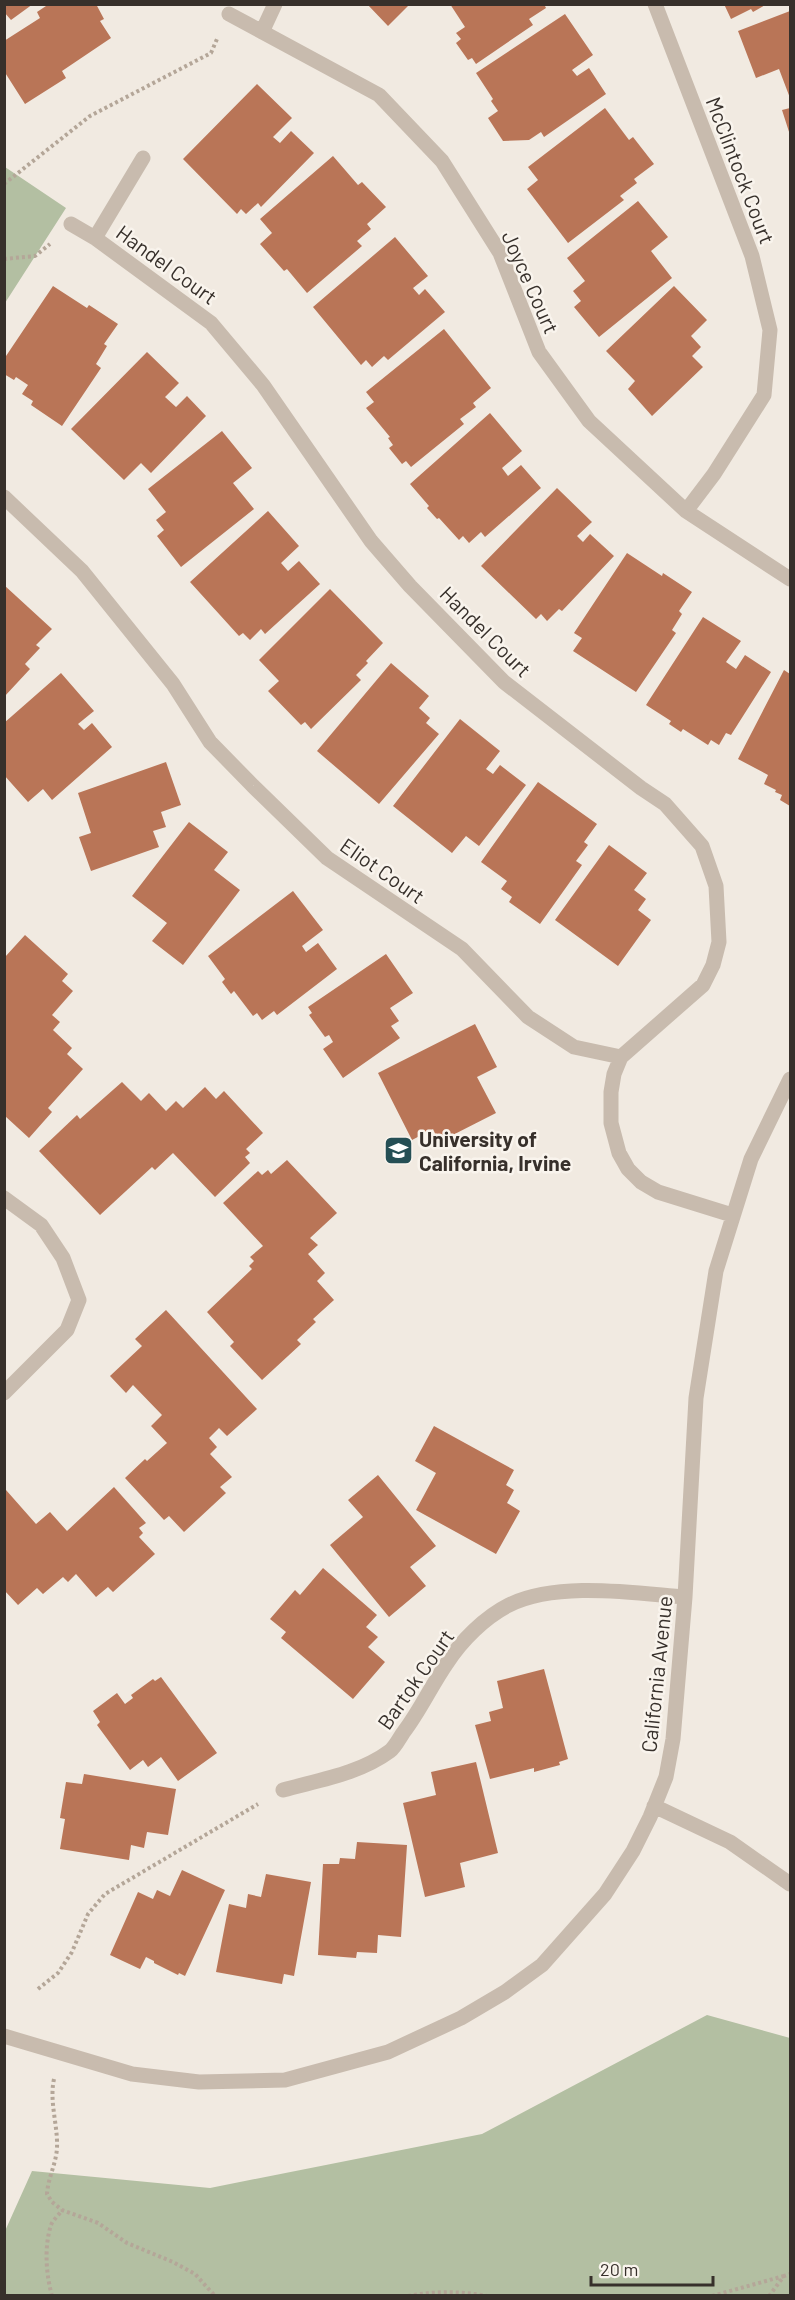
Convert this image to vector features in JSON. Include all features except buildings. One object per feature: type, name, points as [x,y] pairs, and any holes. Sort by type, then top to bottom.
[{"type":"street","points":[[262,32],[275,4]]},
{"type":"street","name":"McClintock Court","points":[[655,4],[752,255],[770,330],[764,395],[714,474],[686,511]]},
{"type":"street","name":"Joyce Court","points":[[229,14],[378,95],[442,161],[500,254],[539,352],[589,421],[686,511],[790,579]]},
{"type":"street","name":"Handel Court","points":[[95,238],[143,158]]},
{"type":"street","name":"Handel Court","points":[[71,224],[95,238],[212,323],[263,385],[371,541],[410,586],[504,682],[665,804],[702,846],[716,886],[717,896],[719,942],[712,965],[703,986],[621,1057]]},
{"type":"street","name":"Eliot Court","points":[[4,497],[82,571],[173,684],[210,742],[327,858],[462,949],[528,1017],[574,1047],[621,1057]]},
{"type":"street","points":[[621,1057],[614,1074],[611,1092],[611,1123],[619,1153],[628,1169],[641,1182],[658,1192],[732,1215]]},
{"type":"street","name":"California Avenue","points":[[4,2036],[132,2074],[188,2081],[285,2080],[388,2052],[461,2018],[505,1992],[542,1965],[605,1894],[633,1851],[666,1777],[673,1739],[686,1597],[696,1398],[716,1271],[751,1159],[790,1079]]},
{"type":"street","points":[[4,1198],[41,1225],[63,1258],[79,1300],[67,1330],[4,1393]]},
{"type":"street","name":"Bartok Court","points":[[283,1790],[358,1769],[391,1750],[414,1718],[448,1661],[483,1622],[510,1604],[544,1594],[580,1592],[686,1597]]},
{"type":"street","points":[[654,1806],[730,1842],[790,1884]]},
{"type":"path","points":[[4,184],[90,116],[211,53],[229,14]]},
{"type":"path","points":[[4,259],[35,256],[71,224]]},
{"type":"path","points":[[38,1989],[58,1973],[72,1952],[88,1914],[105,1894],[283,1790]]},
{"type":"path","points":[[59,2052],[51,2090],[57,2146],[47,2194],[52,2202],[62,2210],[98,2223],[127,2243],[195,2274],[215,2295]]},
{"type":"path","points":[[52,2295],[46,2247],[52,2223],[62,2210]]},
{"type":"path","points":[[712,2295],[790,2274]]},
{"type":"path","points":[[770,2295],[784,2276]]},
{"type":"path","points":[[408,2295],[429,2292],[462,2292],[487,2295]]},
{"type":"green space","points":[[5,167],[66,208],[5,303]]},
{"type":"green space","points":[[707,2015],[790,2038],[790,2295],[5,2295],[5,2231],[32,2171],[210,2188],[482,2134]]},
{"type":"place","name":"University of California, Irvine","points":[[398,1150]]}]
